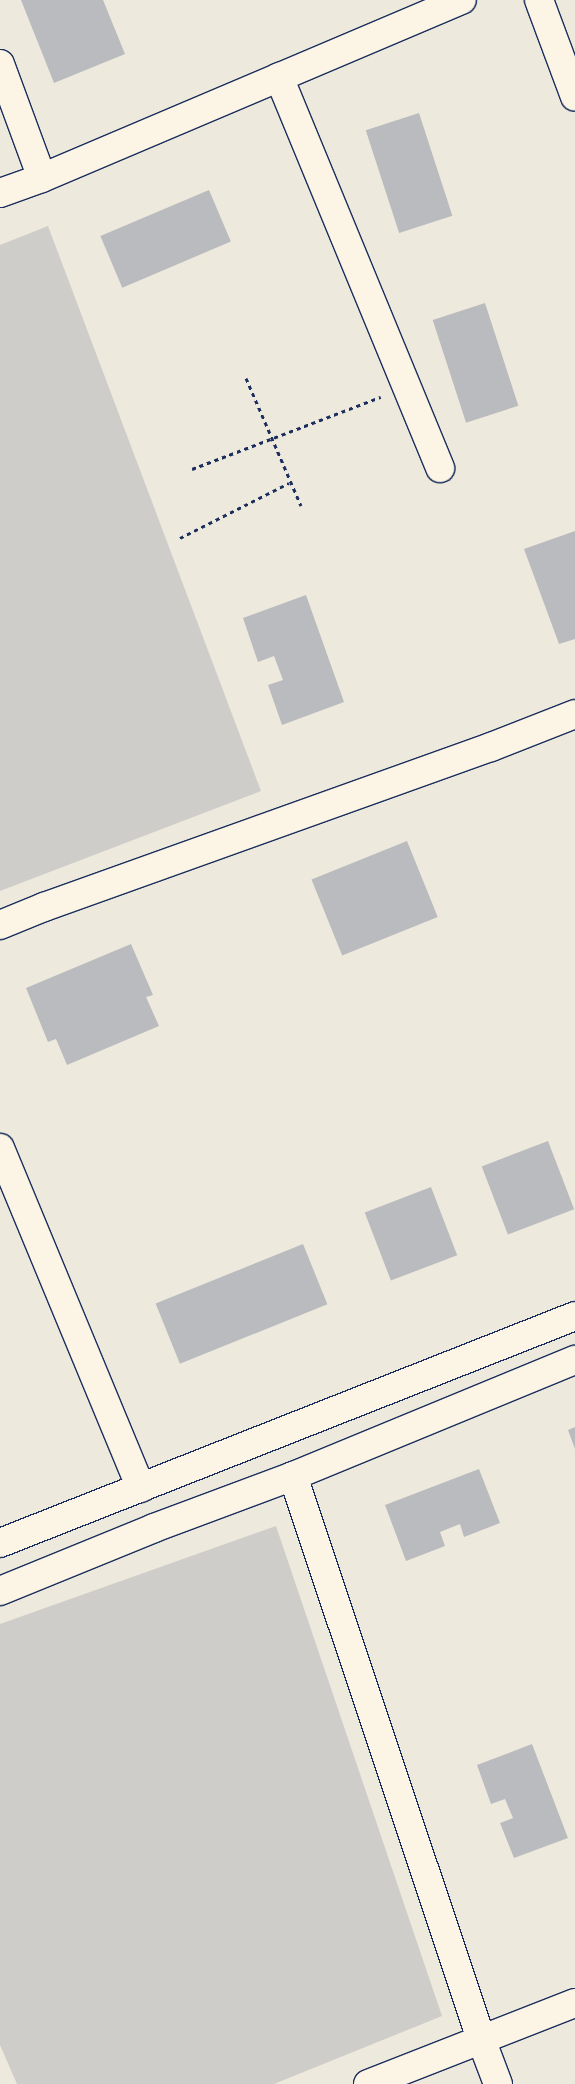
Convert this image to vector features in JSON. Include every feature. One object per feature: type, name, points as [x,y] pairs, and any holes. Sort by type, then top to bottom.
[{"type":"main road","points":[[0,193],[42,178],[462,0]]},
{"type":"main road","points":[[539,0],[575,97]]},
{"type":"main road","points":[[0,64],[42,178]]},
{"type":"main road","points":[[279,77],[440,468]]},
{"type":"main road","points":[[0,925],[44,907],[491,747],[575,714]]},
{"type":"main road","points":[[0,1148],[141,1488]]},
{"type":"main road","points":[[0,1543],[575,1316]]},
{"type":"main road","points":[[0,1591],[154,1528],[293,1476],[575,1360]]},
{"type":"main road","points":[[293,1476],[480,2039],[498,2084]]},
{"type":"main road","points":[[368,2084],[575,2003]]},
{"type":"path","points":[[246,378],[301,506]]},
{"type":"path","points":[[192,469],[407,387]]},
{"type":"path","points":[[180,538],[290,483]]},
{"type":"shaded area","points":[[48,226],[261,791],[0,891],[0,245]]},
{"type":"shaded area","points":[[276,1526],[442,2016],[274,2084],[17,2084],[0,2045],[0,1624]]},
{"type":"building","points":[[21,0],[103,0],[125,54],[54,83]]},
{"type":"building","points":[[419,113],[452,216],[399,233],[366,130]]},
{"type":"building","points":[[209,190],[231,242],[122,288],[100,236]]},
{"type":"building","points":[[485,303],[518,406],[466,423],[433,320]]},
{"type":"building","points":[[575,531],[575,639],[559,644],[524,549]]},
{"type":"building","points":[[306,595],[344,702],[282,725],[268,685],[283,680],[274,656],[258,662],[243,618]]},
{"type":"building","points":[[407,841],[438,917],[342,956],[312,880]]},
{"type":"building","points":[[131,944],[153,995],[146,997],[159,1026],[67,1065],[56,1039],[48,1042],[26,988]]},
{"type":"building","points":[[548,1141],[574,1209],[508,1235],[482,1166]]},
{"type":"building","points":[[431,1187],[457,1255],[391,1281],[365,1212]]},
{"type":"building","points":[[303,1244],[327,1304],[180,1364],[156,1304]]},
{"type":"building","points":[[575,1427],[575,1449],[568,1430]]},
{"type":"building","points":[[479,1469],[500,1523],[464,1537],[460,1524],[440,1532],[445,1546],[406,1561],[385,1505]]},
{"type":"building","points":[[532,1744],[568,1838],[514,1858],[500,1823],[513,1818],[505,1799],[491,1804],[477,1765]]}]
